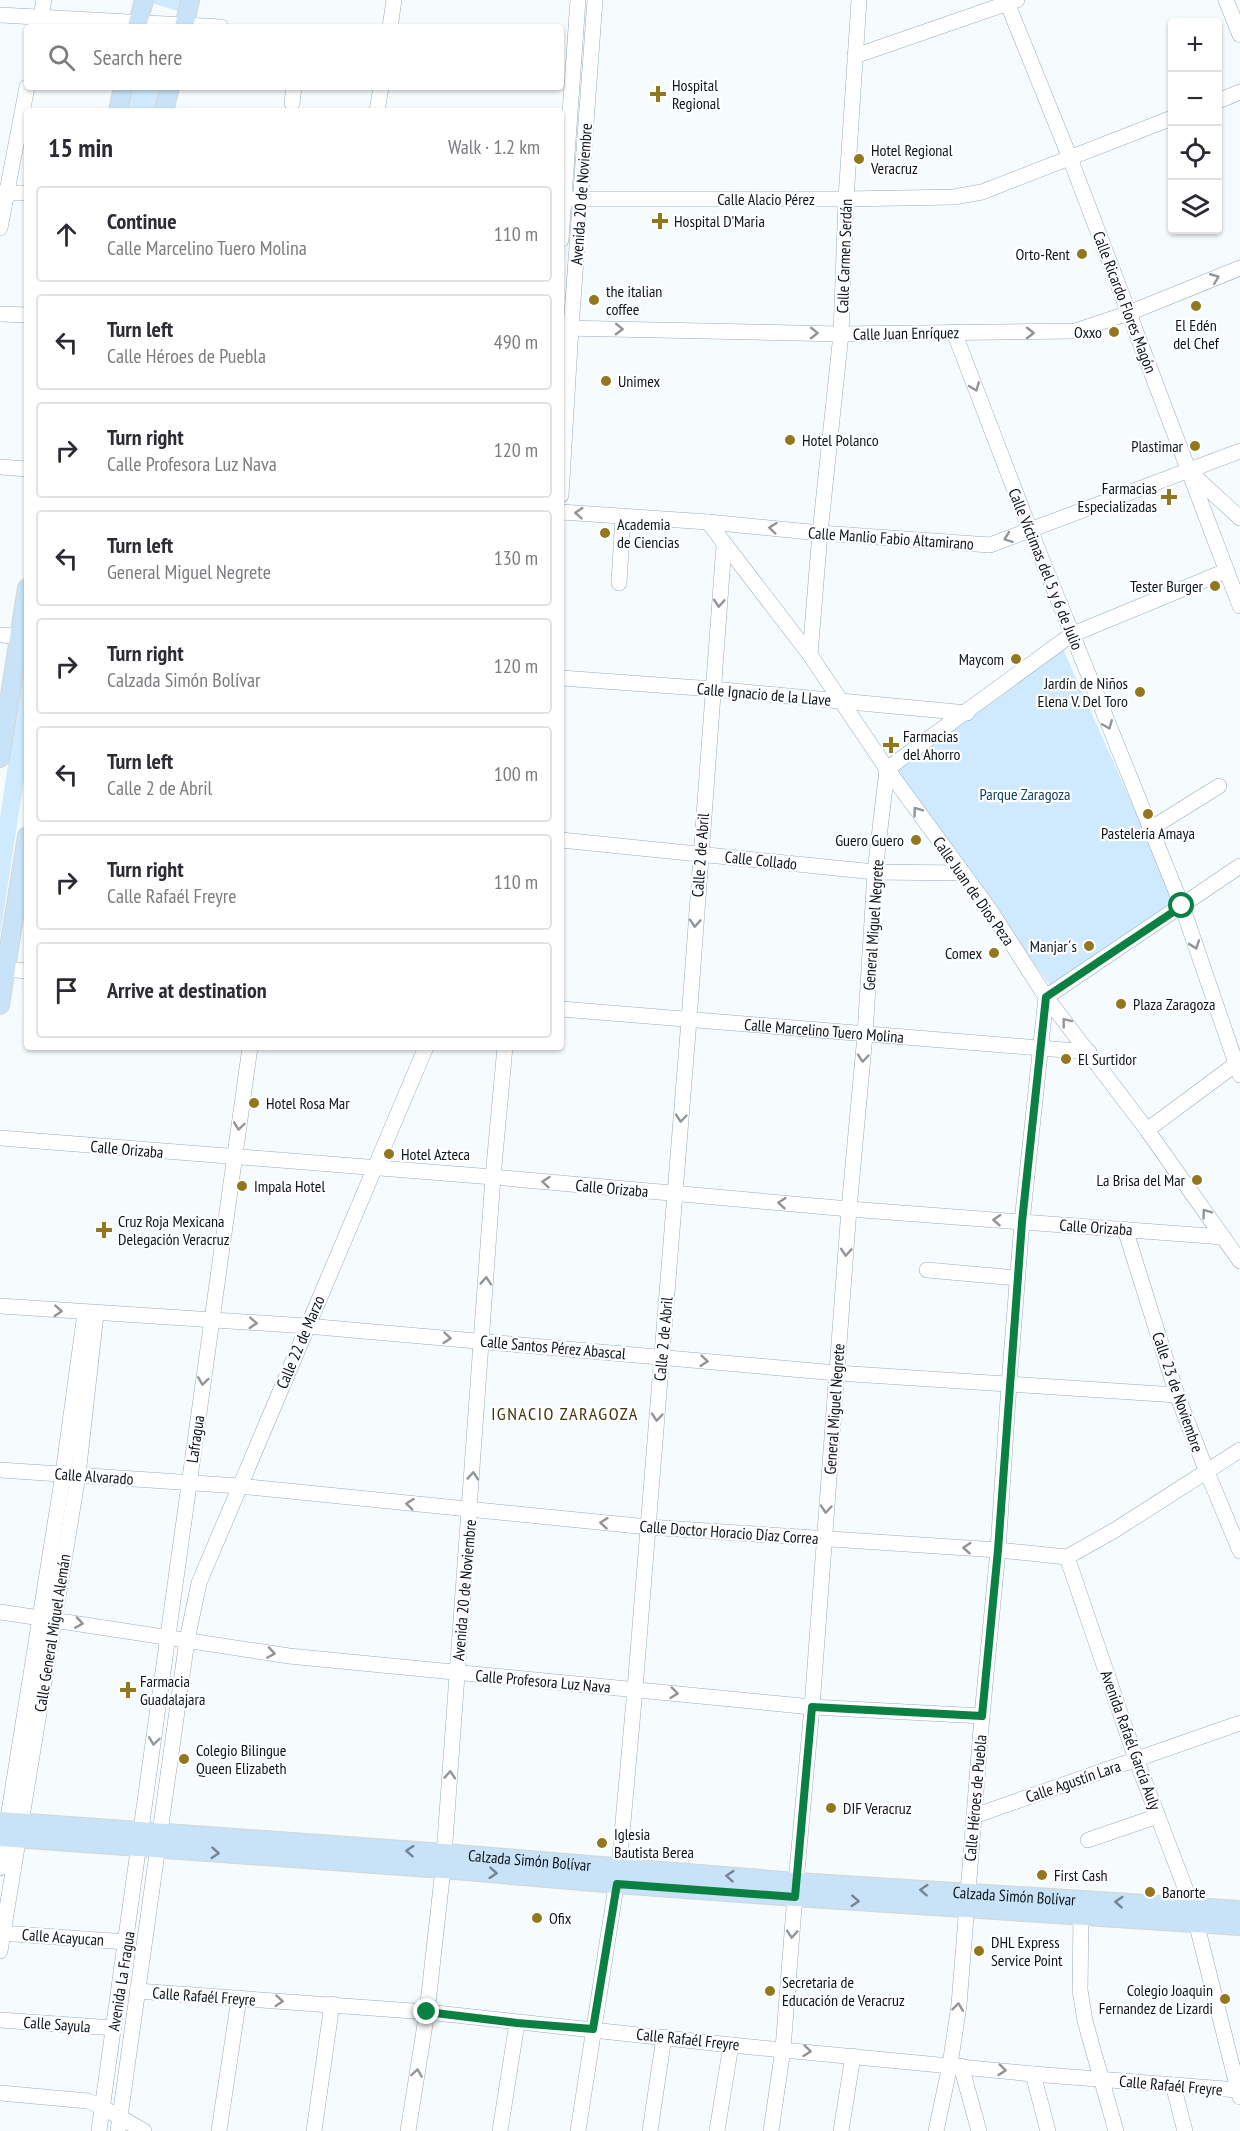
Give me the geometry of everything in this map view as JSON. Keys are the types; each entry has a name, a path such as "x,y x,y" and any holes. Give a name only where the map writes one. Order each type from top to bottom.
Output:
{"main road":[{"path":"138,24 144,0"},
{"path":"184,24 190,0"},
{"path":"119,108 122,90"},
{"path":"165,108 169,90"},
{"path":"0,758 24,637"},
{"path":"0,1005 2,969 24,852"},
{"name":"Calzada Simón Bolívar","path":"9,1830 444,1861 795,1890 1194,1914 1240,1926"},
{"name":"Calzada Simón Bolívar","path":"967,1900 1081,1916 1194,1914 1240,1910"}],"street":[{"path":"39,22 44,0"},
{"path":"390,24 394,0"},
{"name":"Avenida 20 de Noviembre","path":"564,168 568,46 578,0"},
{"name":"Avenida 20 de Noviembre","path":"564,395 566,328 582,199 595,0"},
{"name":"Calle Carmen Serdán","path":"810,655 841,334 846,199 859,0"},
{"path":"1226,0 1240,34"},
{"path":"855,56 1010,1"},
{"name":"Calle Ricardo Flores Magón","path":"1010,1 1240,606"},
{"path":"0,15 39,22 105,24"},
{"path":"568,46 592,47"},
{"path":"0,228 4,193 26,90"},
{"path":"292,103 294,90"},
{"path":"378,108 380,90"},
{"path":"1222,99 1240,92"},
{"name":"Calle Alacio Pérez","path":"564,199 954,197 982,192 1168,120"},
{"path":"4,193 24,193"},
{"name":"Calle Juan Enríquez","path":"566,328 841,334 1075,331 1129,313 1240,268"},
{"path":"0,314 24,315"},
{"name":"Calle Víctimas del 5 y 6 de Julio","path":"954,332 1071,635 1182,906 1238,1067"},
{"name":"Calle Manlio Fabio Altamirano","path":"564,512 990,545 1190,472 1240,451"},
{"path":"0,467 24,469"},
{"path":"1190,472 1240,518"},
{"path":"619,583 623,516"},
{"name":"Calle Juan de Dios Peza","path":"708,522 810,655 887,769 990,910 1046,997 1147,1130 1240,1261"},
{"name":"Calle 2 de Abril","path":"578,2131 618,1876 689,1020 699,853 724,545"},
{"path":"887,769 1071,635 1226,571"},
{"path":"0,635 24,637"},
{"name":"Calle Ignacio de la Llave","path":"564,678 967,712"},
{"name":"General Miguel Negrete","path":"771,2131 783,2049 812,1707 849,1209 865,1035 875,872 887,769"},
{"path":"1150,829 1219,786"},
{"name":"Calle Collado","path":"564,840 875,872 962,873"},
{"path":"1046,997 1240,866"},
{"path":"2,969 24,971"},
{"name":"Calle Héroes de Puebla","path":"936,2131 956,2066 967,1900 998,1550 1017,1278 1046,997"},
{"name":"Calle Marcelino Tuero Molina","path":"564,1009 1089,1052"},
{"name":"Lafragua","path":"149,1840 167,1637 250,1050"},
{"name":"Calle 22 de Marzo","path":"187,1640 198,1583 425,1050"},
{"name":"Avenida 20 de Noviembre","path":"408,2131 427,2012 444,1861 471,1510 493,1177 505,1050"},
{"path":"1147,1130 1238,1067"},
{"name":"Calle Orizaba","path":"0,1138 376,1167 849,1209 1223,1237"},
{"name":"Calle 23 de Noviembre","path":"1125,1229 1177,1395 1206,1472 1240,1551"},
{"path":"927,1270 1017,1278"},
{"name":"Calle Santos Pérez Abascal","path":"0,1306 482,1340 837,1373 1177,1395"},
{"name":"Calle General Miguel Alemán","path":"0,1868 9,1830 70,1474 90,1313"},
{"path":"1067,1557 1115,1530 1240,1450"},
{"name":"Calle Alvarado","path":"0,1470 189,1483"},
{"name":"Calle Doctor Horacio Díaz Correa","path":"189,1483 648,1527 998,1550 1067,1557"},
{"name":"Avenida Rafaél García Auly","path":"1067,1557 1136,1759 1194,1914 1239,2094"},
{"path":"175,1580 198,1583"},
{"name":"Calle Profesora Luz Nava","path":"0,1612 289,1656 812,1707 982,1716"},
{"path":"149,1840 187,1640"},
{"name":"Calle Agustín Lara","path":"974,1816 1240,1723"},
{"path":"1088,1840 1158,1816"},
{"name":"Calle General Miguel Alemán","path":"0,1951 9,1830"},
{"name":"Avenida La Fragua","path":"99,2131 127,1942 149,1840"},
{"name":"Avenida La Fragua","path":"118,2124 137,1991 149,1840"},
{"path":"1081,1916 1080,1989 1085,2021 1116,2131"},
{"name":"Calle Acayucan","path":"2,1933 127,1942"},
{"name":"Calle Rafaél Freyre","path":"137,1991 427,2012 731,2045 1173,2085 1239,2094"},
{"path":"219,2131 239,1998"},
{"path":"314,2131 332,2004"},
{"name":"Calle Sayula","path":"0,2020 114,2028"},
{"path":"500,2131 517,2023"},
{"path":"650,2131 664,2037"},
{"path":"717,2131 731,2045"},
{"path":"841,2131 853,2056"},
{"path":"956,2066 979,2131"},
{"path":"1033,2074 1048,2131"},
{"path":"1173,2085 1185,2131"},
{"path":"0,2093 87,2102 102,2107 118,2124 144,2131"}],"green space":[{"path":"153,0 180,0 177,11 152,3"},
{"path":"130,90 159,90 156,108 126,108"},
{"name":"Parque Zaragoza","path":"1062,647 1175,900 1050,985 892,774"},
{"path":"24,658 24,780 0,936 0,818"}],"place":[{"name":"Hospital Regional","path":"658,94"},
{"name":"Hotel Regional Veracruz","path":"859,159"},
{"name":"Hospital D'Maria","path":"660,221"},
{"name":"Orto-Rent","path":"1082,254"},
{"name":"the italian coffee","path":"594,300"},
{"name":"El Edén del Chef","path":"1196,306"},
{"name":"Oxxo","path":"1114,332"},
{"name":"Unimex","path":"606,381"},
{"name":"Hotel Polanco","path":"790,440"},
{"name":"Plastimar","path":"1195,446"},
{"name":"Farmacias Especializadas","path":"1169,497"},
{"name":"Academia de Ciencias","path":"605,533"},
{"name":"Tester Burger","path":"1215,586"},
{"name":"Maycom","path":"1016,659"},
{"name":"Jardín de Niños Elena V. Del Toro","path":"1140,692"},
{"name":"Farmacias del Ahorro","path":"891,745"},
{"name":"Pastelería Amaya","path":"1148,814"},
{"name":"Guero Guero","path":"916,840"},
{"name":"Manjar´s","path":"1089,946"},
{"name":"Comex","path":"994,953"},
{"name":"Plaza Zaragoza","path":"1121,1004"},
{"name":"El Surtidor","path":"1066,1059"},
{"name":"Hotel Rosa Mar","path":"254,1103"},
{"name":"Hotel Azteca","path":"389,1154"},
{"name":"La Brisa del Mar","path":"1197,1180"},
{"name":"Impala Hotel","path":"242,1186"},
{"name":"Cruz Roja Mexicana Delegación Veracruz","path":"104,1230"},
{"name":"Farmacia Guadalajara","path":"128,1690"},
{"name":"Colegio Bilingue Queen Elizabeth","path":"184,1759"},
{"name":"DIF Veracruz","path":"831,1808"},
{"name":"Iglesia Bautista Berea","path":"602,1843"},
{"name":"First Cash","path":"1042,1875"},
{"name":"Banorte","path":"1150,1892"},
{"name":"Ofix","path":"537,1918"},
{"name":"DHL Express Service Point","path":"979,1951"},
{"name":"Secretaria de Educación de Veracruz","path":"770,1991"},
{"name":"Colegio Joaquin Fernandez de Lizardi","path":"1225,1999"}],"district":[{"name":"IGNACIO ZARAGOZA","path":"565,1413"}],"route":[{"path":"427,2012 593,2029 617,1884 795,1897 812,1707 982,1716 998,1550 1022,1222 1046,997 1182,906"}]}
